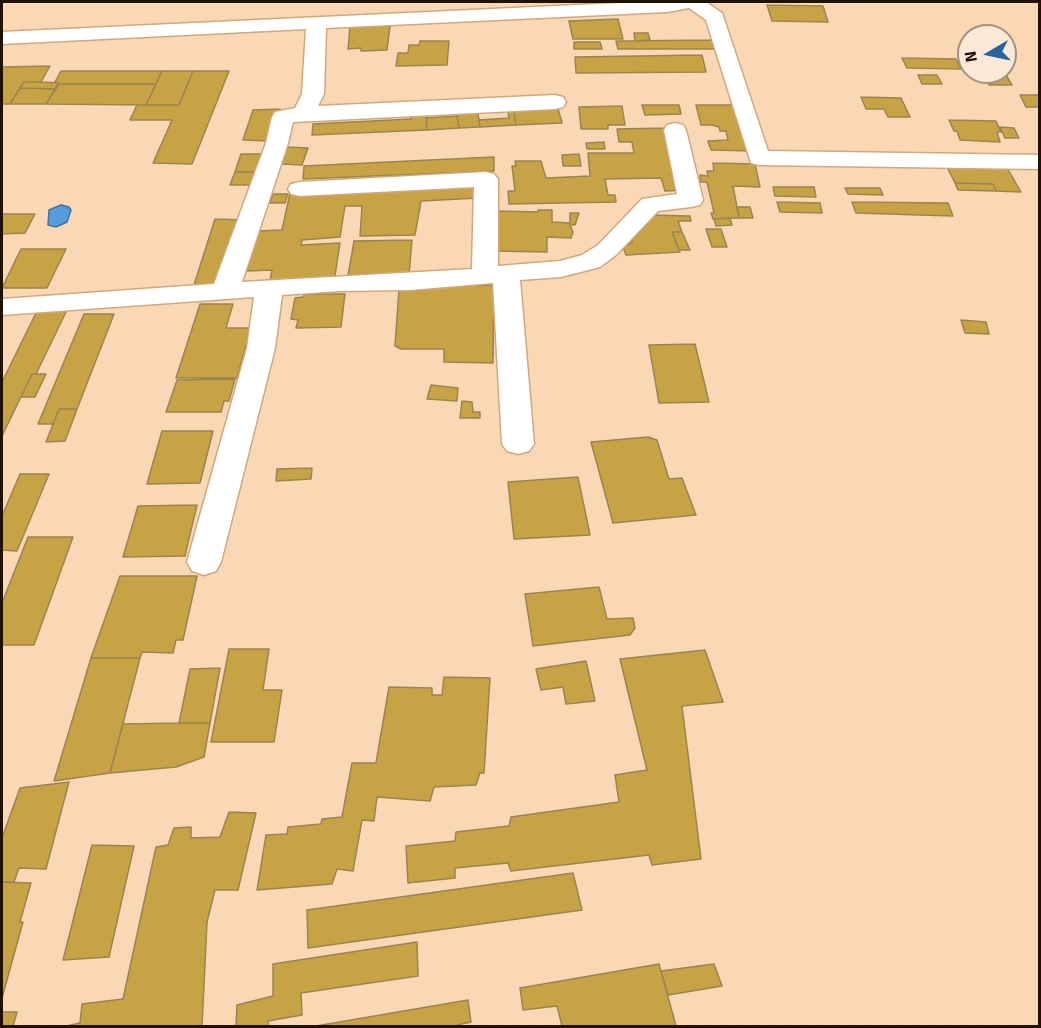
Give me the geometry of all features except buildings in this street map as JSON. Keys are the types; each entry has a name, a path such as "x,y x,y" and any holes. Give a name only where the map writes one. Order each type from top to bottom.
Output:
{"street":[{"path":"2,38 667,6 688,2"},
{"path":"694,2 715,17 759,158 1040,162"},
{"path":"304,113 313,94 316,23"},
{"path":"225,292 277,143 283,117 304,113 555,102"},
{"path":"2,307 340,283 410,282 561,269 591,261 607,250 651,204 691,200 675,130"},
{"path":"300,189 486,179 518,444"},
{"path":"204,562 261,348 269,288"}],"water":[{"path":"61,205 71,210 67,222 56,227 48,225 49,210"}]}
